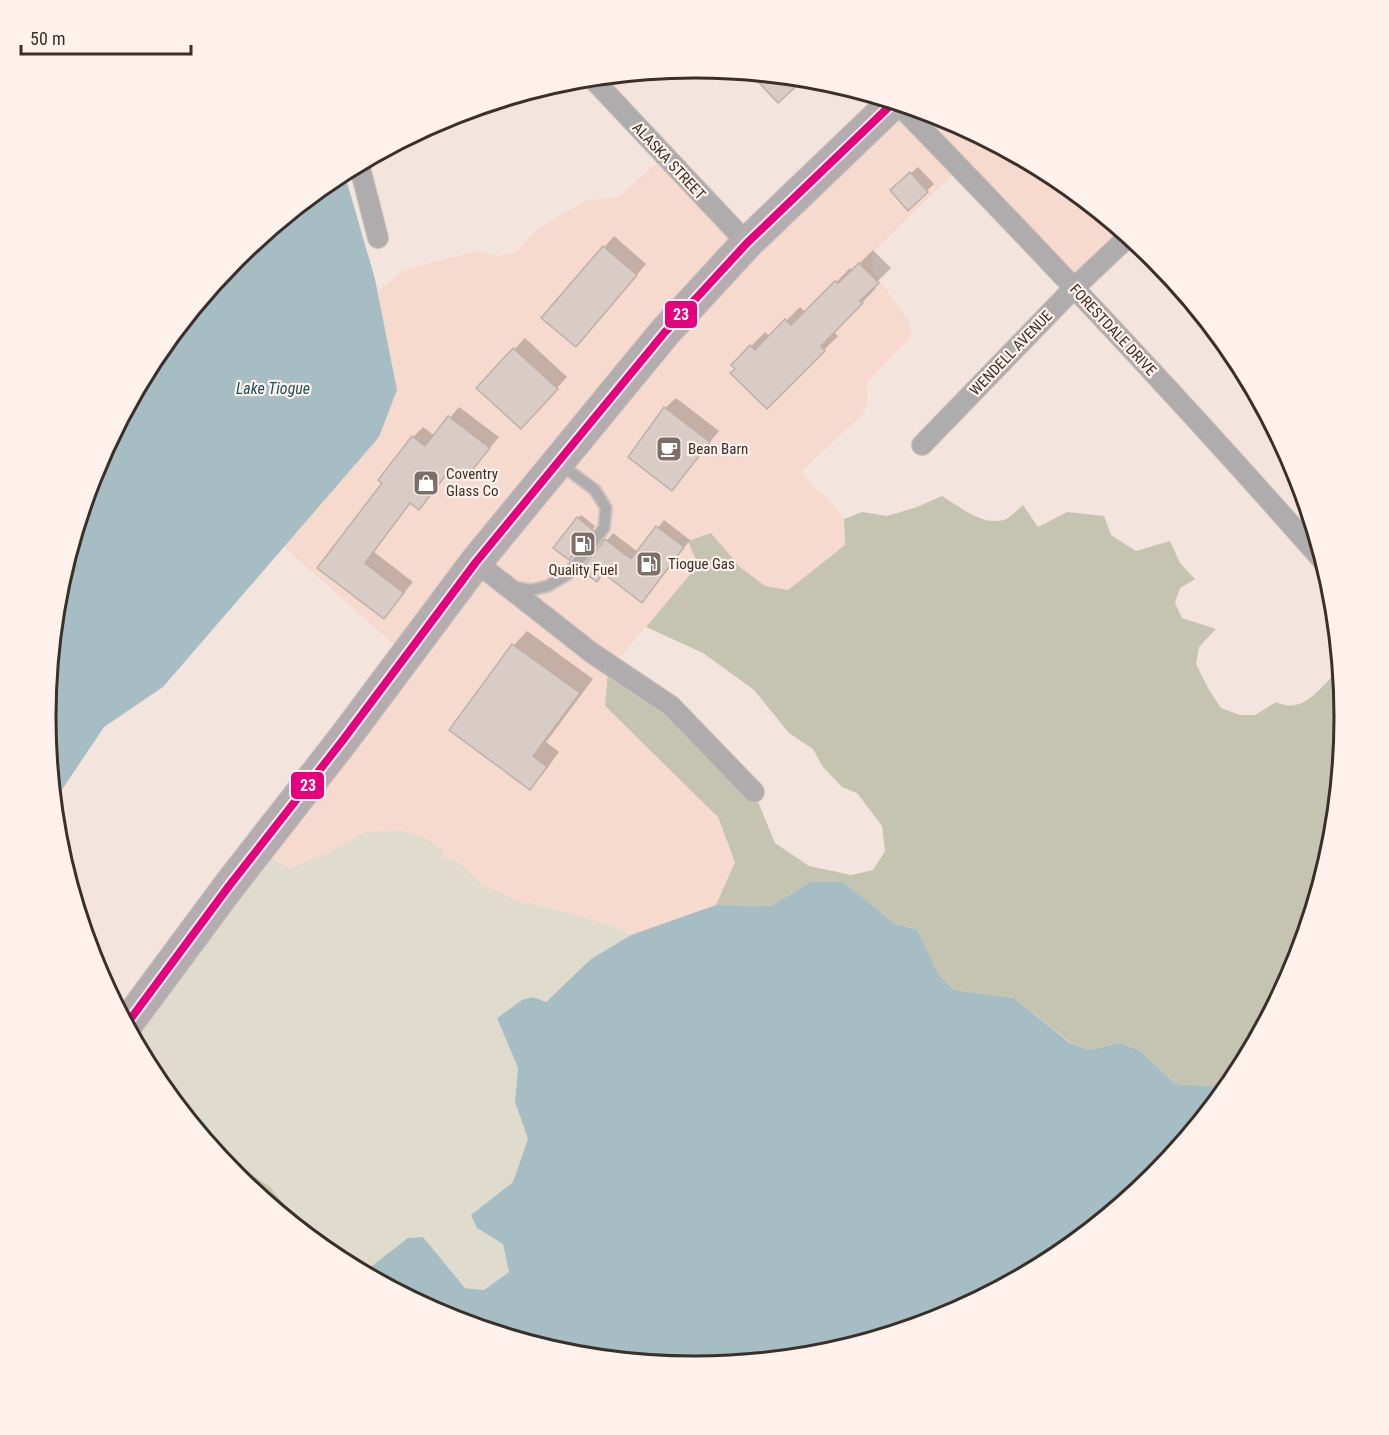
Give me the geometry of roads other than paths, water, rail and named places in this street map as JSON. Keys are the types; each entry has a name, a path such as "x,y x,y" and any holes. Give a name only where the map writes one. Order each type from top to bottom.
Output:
{"main road":[{"path":"131,1018 229,886 334,753 476,562 665,332 747,243 887,108"}],"street":[{"name":"ALASKA STREET","path":"599,86 747,243"},
{"name":"FORESTDALE DRIVE","path":"909,115 1074,288 1310,547"},
{"path":"361,172 378,237"},
{"name":"WENDELL AVENUE","path":"922,445 1074,288 1122,243"},
{"path":"476,562 592,653 671,706 754,792"}],"lane":[{"path":"507,586 531,590 548,586 568,574 604,528 606,508 595,490 557,462"}],"water":[{"name":"Lake Tiogue","path":"347,181 375,279 397,390 379,437 163,687 104,727 60,792 56,717 61,634 77,552 104,473 121,435 163,362 214,296 273,237"},
{"path":"810,882 844,882 895,924 917,929 939,975 954,990 1014,998 1070,1043 1089,1050 1120,1043 1139,1050 1176,1084 1216,1086 1175,1139 1146,1169 1116,1198 1050,1249 977,1291 939,1308 860,1335 819,1344 736,1355 653,1355 611,1351 529,1335 489,1323 412,1291 370,1268 408,1238 423,1237 465,1288 484,1290 509,1272 503,1244 477,1228 471,1215 513,1182 528,1139 515,1102 518,1068 497,1018 522,1000 533,997 546,1002 591,959 631,935 716,905 771,906"}],"place":[{"name":"Bean Barn","path":"669,449"},
{"name":"Coventry Glass Co","path":"426,483"},
{"name":"Quality Fuel","path":"583,544"},
{"name":"Tiogue Gas","path":"649,564"}]}
